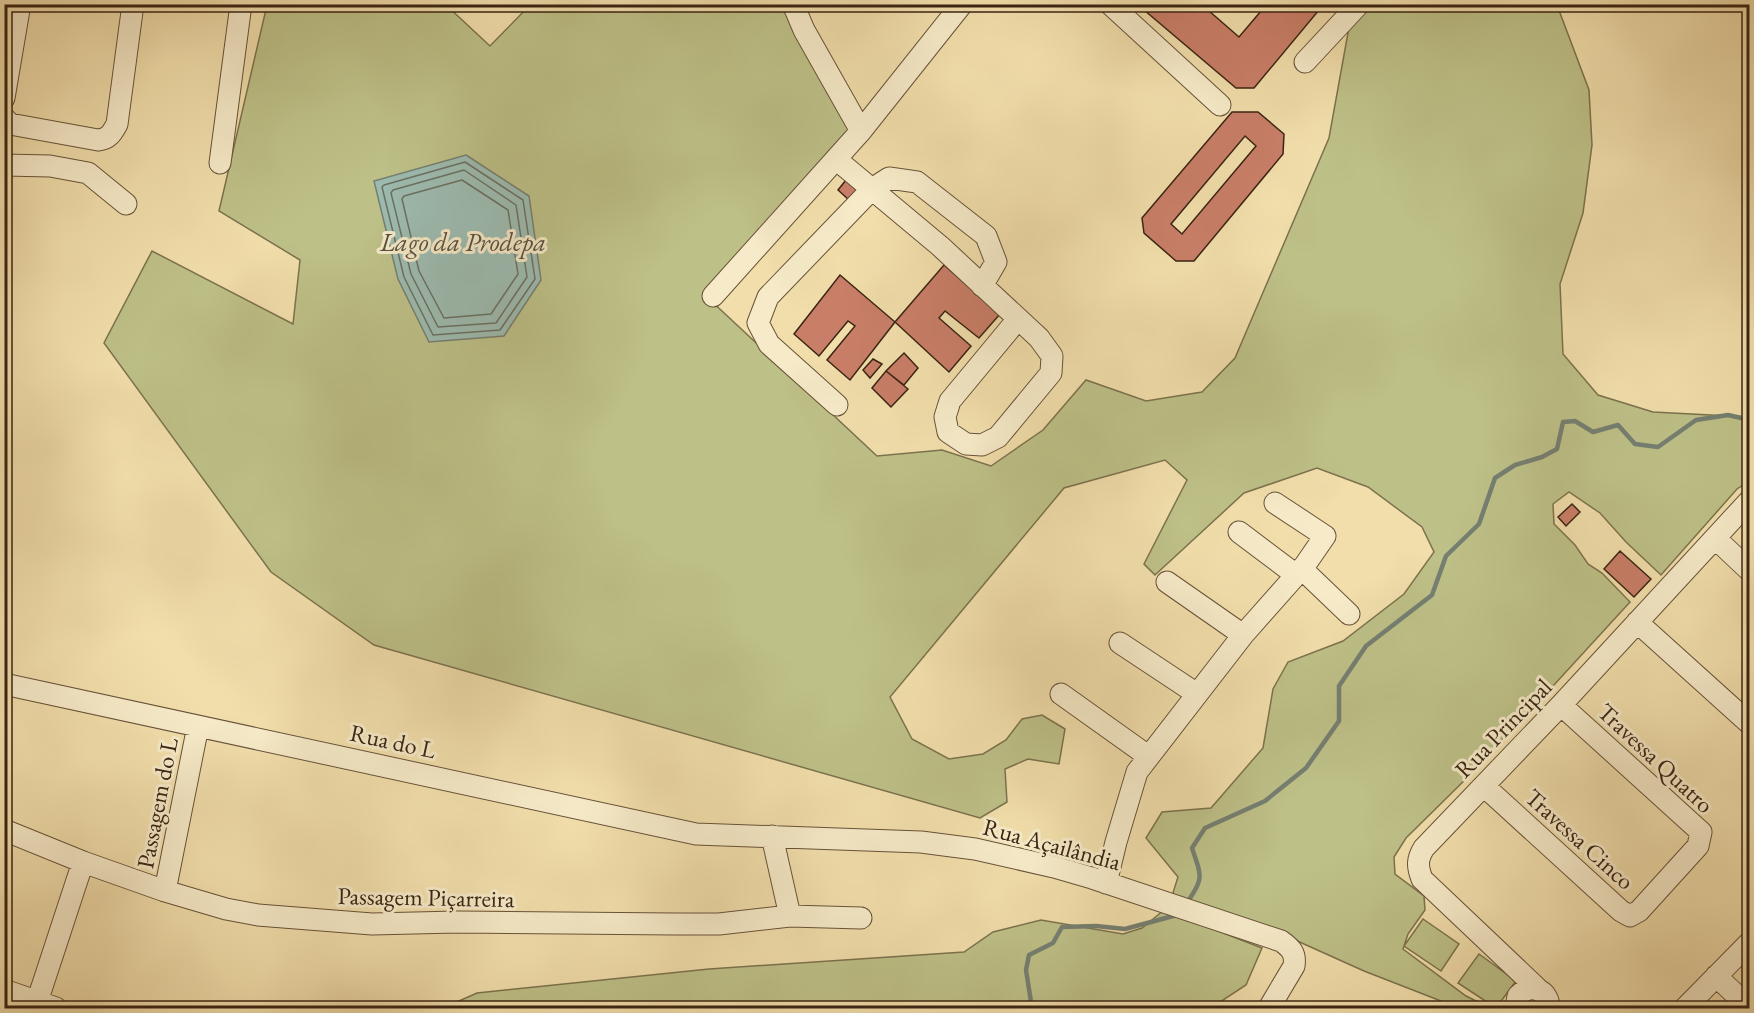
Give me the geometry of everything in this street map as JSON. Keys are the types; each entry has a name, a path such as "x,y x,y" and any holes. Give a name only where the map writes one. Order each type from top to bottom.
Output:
{"street":[{"path":"4,98 20,4"},
{"path":"4,118 10,124 98,140 111,136 117,124 133,4"},
{"path":"220,163 241,4"},
{"path":"712,296 844,167 861,131 962,4"},
{"path":"1305,62 1359,4"},
{"path":"792,5 861,131"},
{"path":"1113,6 1220,105"},
{"path":"4,165 50,166 88,173 126,204"},
{"path":"844,167 940,246 1039,338 1052,356 1051,373 998,437 982,445 966,444 948,432 945,417 950,401 1018,319"},
{"path":"837,405 769,344 758,322 768,297 872,189 889,178 917,182 986,236 996,262 982,286"},
{"name":"Rua Principal","path":"1549,1008 1547,996 1422,879 1417,867 1419,857 1424,848 1561,705 1749,500"},
{"path":"1106,883 1137,772 1243,635 1299,572 1325,536 1275,503"},
{"path":"1239,532 1299,572 1349,614"},
{"path":"1715,538 1749,572"},
{"path":"1167,582 1243,635"},
{"path":"1637,622 1749,724"},
{"path":"1120,643 1197,694"},
{"name":"Rua do L","path":"4,684 696,834 772,836"},
{"path":"1061,694 1148,756"},
{"name":"Travessa Quatro","path":"1561,705 1701,832 1698,846 1668,880"},
{"name":"Passagem do L","path":"165,891 198,726"},
{"name":"Travessa Cinco","path":"1484,786 1621,911 1630,916 1639,911 1668,880"},
{"name":"Passagem Piçarreira","path":"4,830 83,862 165,891 226,909 258,915 372,924 457,922 719,924 790,916 861,918"},
{"path":"772,836 790,916"},
{"name":"Rua Açailândia","path":"772,836 921,842 975,849 1054,867 1281,941 1294,953 1294,966 1269,1008"},
{"path":"4,990 47,1005 83,862"},
{"path":"1685,1008 1749,942"},
{"path":"1716,976 1749,1008"},
{"path":"1516,1008 1516,1002 1522,992 1527,989 1538,989"}],"green space":[{"path":"267,5 446,5 490,46 530,5 787,5 854,138 707,297 877,456 942,450 991,466 1043,430 1086,380 1146,401 1202,392 1235,358 1329,138 1353,5 1557,5 1589,90 1592,145 1583,213 1560,284 1563,354 1598,395 1653,412 1749,417 1749,481 1737,489 1661,575 1626,542 1600,513 1569,492 1553,504 1554,524 1575,545 1588,564 1602,573 1630,602 1553,686 1523,715 1475,770 1406,838 1394,857 1395,874 1424,896 1425,910 1408,934 1403,949 1466,996 1490,1008 1459,1008 1364,971 1284,935 1172,896 1178,877 1146,838 1162,812 1211,808 1263,748 1273,689 1288,662 1343,641 1404,594 1434,552 1422,527 1368,487 1317,468 1244,493 1155,575 1144,564 1187,480 1165,460 1064,488 890,697 912,739 949,759 983,754 1006,740 1022,719 1042,715 1065,729 1059,764 1028,759 1005,769 1007,802 980,818 374,645 271,572 104,343 152,251 293,324 300,260 219,211"},
{"path":"1164,910 1262,948 1246,985 1211,1008 443,1008 477,993 709,969 964,952 993,932 1041,920 1123,934 1142,928"},
{"path":"1423,919 1459,944 1441,971 1404,946"},
{"path":"1479,954 1516,981 1496,1008 1458,983"}],"water":[{"name":"Lago da Prodepa","path":"466,155 529,196 541,280 504,336 429,342 398,279 374,181"}],"building":[{"path":"1137,4 1201,4 1239,37 1267,4 1324,4 1254,88 1236,88"},
{"path":"1232,112 1258,112 1284,134 1283,154 1194,261 1176,261 1144,233 1142,218","holes":["1245,136 1256,146 1182,234 1171,224"]},
{"path":"858,165 871,176 850,201 838,190"},
{"path":"944,265 1000,314 979,338 945,311 939,318 971,346 949,372 895,322"},
{"path":"840,275 895,322 850,380 827,360 855,326 848,321 819,356 794,334"},
{"path":"904,353 918,368 904,385 886,371"},
{"path":"873,359 882,364 870,378 863,370"},
{"path":"886,371 908,389 891,407 872,388"},
{"path":"1572,504 1580,512 1566,526 1558,517"},
{"path":"1620,551 1651,579 1634,597 1604,569"}],"waterway":[{"path":"1186,904 1196,889 1200,877 1192,848 1205,828 1265,801 1306,768 1339,721 1339,686 1366,646 1432,595 1446,556 1479,524 1495,478 1515,465 1542,457 1557,449 1563,422 1575,421 1593,432 1618,425 1635,444 1658,447 1696,420 1728,415 1750,420"},
{"path":"1032,1008 1026,970 1029,955 1053,943 1062,927 1096,926 1125,929 1177,915"}]}
